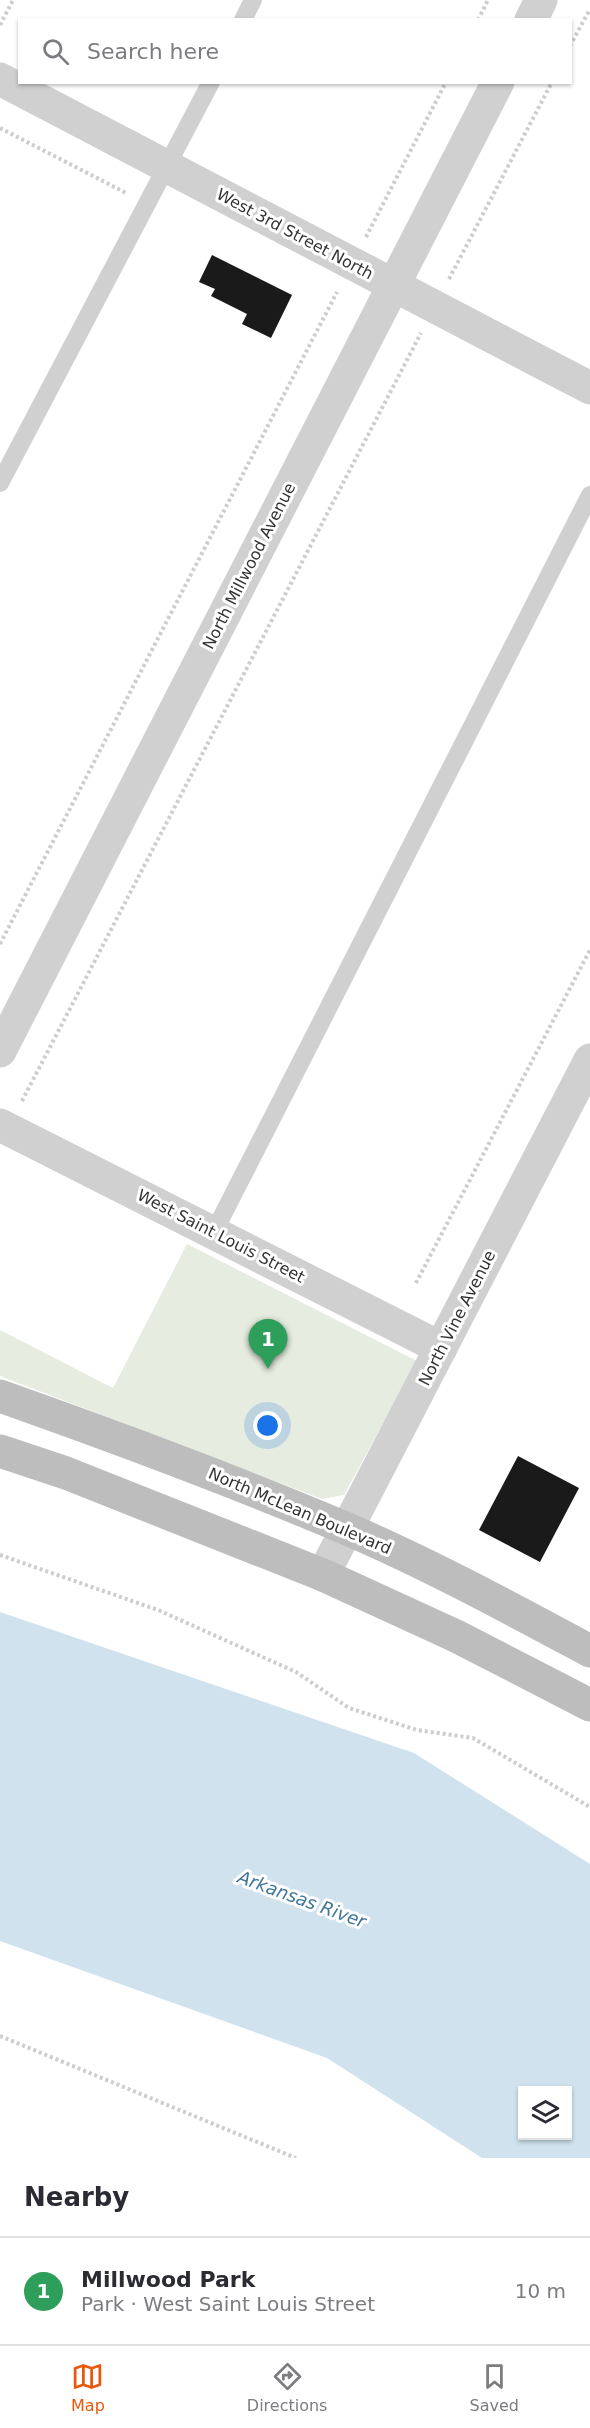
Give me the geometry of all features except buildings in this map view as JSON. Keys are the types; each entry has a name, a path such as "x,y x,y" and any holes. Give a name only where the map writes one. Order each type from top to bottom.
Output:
{"main road":[{"name":"North McLean Boulevard","path":"0,1396 167,1455 347,1529 439,1573 590,1651"},
{"path":"0,1451 66,1473 323,1575 456,1636 590,1705"}],"street":[{"path":"532,18 541,0"},
{"name":"West 3rd Street North","path":"0,79 590,388"},
{"name":"North Millwood Avenue","path":"0,1051 497,84"},
{"name":"North Vine Avenue","path":"323,1575 590,1060"},
{"name":"West Saint Louis Street","path":"10,1115 214,1232 441,1348"}],"lane":[{"path":"244,18 254,0"},
{"path":"0,483 210,84"},
{"path":"214,1232 590,495"}],"path":[{"path":"0,25 13,0"},
{"path":"479,18 488,0"},
{"path":"572,42 590,9"},
{"path":"0,944 445,84"},
{"path":"10,1115 551,84"},
{"path":"0,129 129,194"},
{"path":"416,1283 590,950"},
{"path":"0,1555 158,1610 296,1672 349,1708 417,1730 473,1738 590,1807"},
{"path":"0,2036 296,2158"}],"shaded area":[{"path":"187,1244 417,1361 344,1495 322,1499 0,1376 0,1330 113,1388"}],"water":[{"name":"Arkansas River","path":"0,1612 414,1753 590,1864 590,2158 482,2158 327,2058 0,1941"}],"place":[{"name":"Millwood Park","path":"268,1369"}]}
